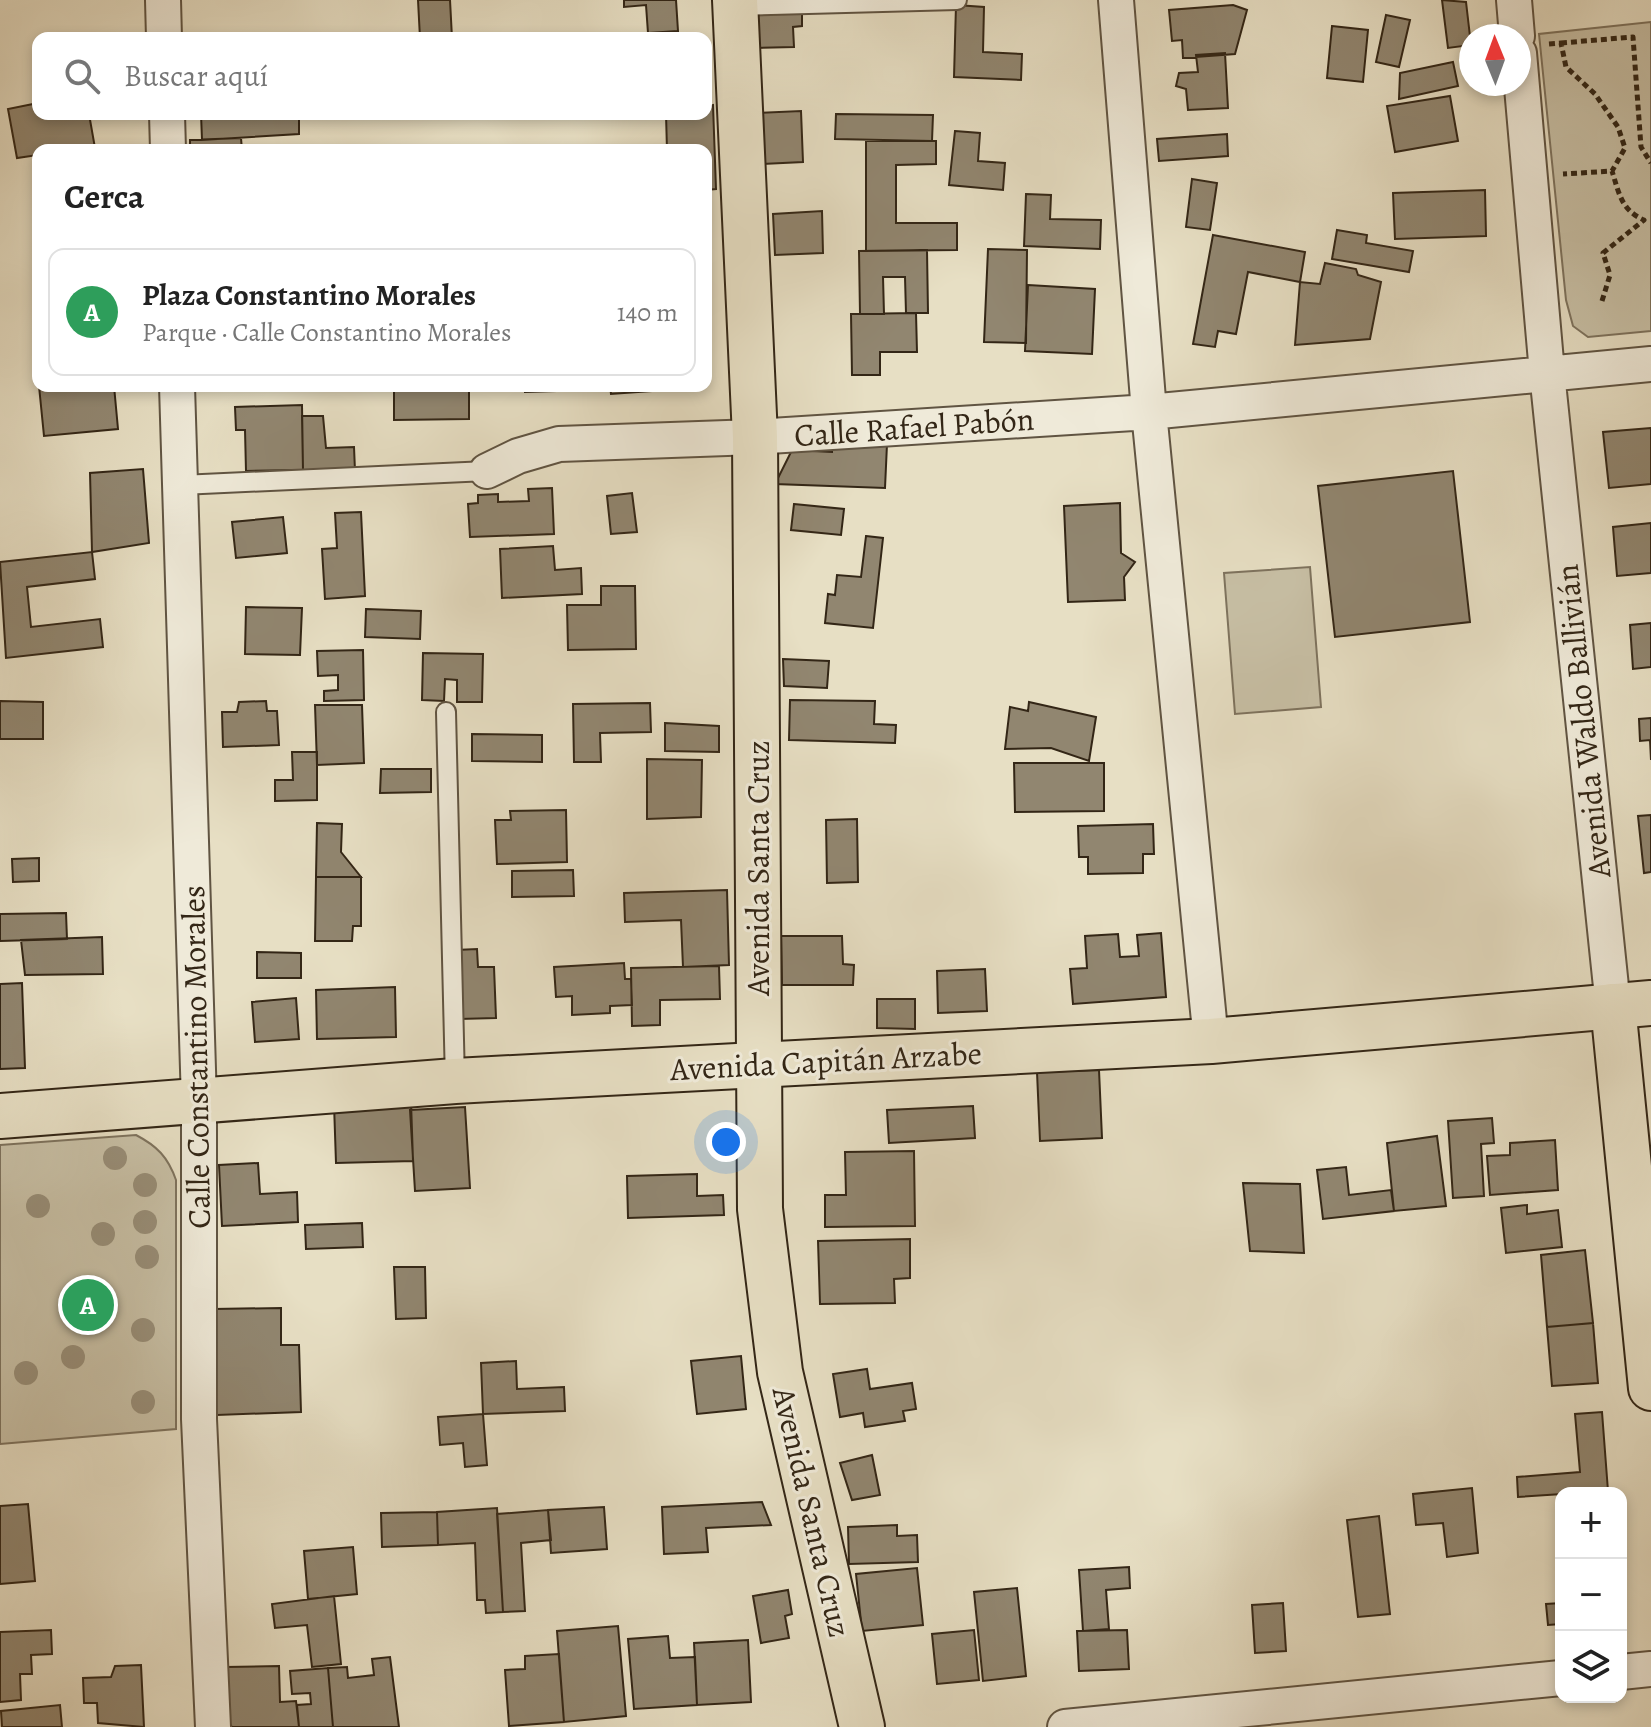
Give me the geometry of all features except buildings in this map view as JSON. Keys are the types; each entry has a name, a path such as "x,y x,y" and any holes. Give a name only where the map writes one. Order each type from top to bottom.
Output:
{"main road":[{"name":"Avenida Santa Cruz","path":"736,3 755,437 760,1209 780,1372 862,1727"},
{"name":"Avenida Capitán Arzabe","path":"0,1116 455,1081 1211,1041 1632,1005"},
{"name":"Avenida Waldo Ballivián","path":"1632,1005 1651,1388"}],"street":[{"path":"163,0 164,32"},
{"path":"1116,0 1149,412 1211,1041"},
{"name":"Avenida Waldo Ballivián","path":"1514,0 1521,24"},
{"name":"Avenida Waldo Ballivián","path":"1529,96 1530,177 1547,373 1632,1005"},
{"path":"167,120 168,144"},
{"name":"Calle Rafael Pabón","path":"487,471 518,456 559,444 755,437 1149,412 1651,364"},
{"name":"Calle Constantino Morales","path":"177,392 199,1102 199,1419 213,1727"},
{"path":"1627,1671 1651,1669"},
{"path":"1065,1727 1555,1679"}],"lane":[{"path":"736,3 957,0"},
{"name":"Calle Rafael Pabón","path":"181,485 487,471"},
{"path":"446,712 455,1081"}],"path":[{"path":"1531,45 1633,37 1641,147 1651,163"},
{"path":"1561,43 1566,67 1595,94 1618,127 1625,148 1612,171 1622,203 1630,214 1644,220 1603,253 1610,275 1602,301"},
{"path":"1530,177 1612,171"}],"shaded area":[{"path":"1651,22 1651,331 1588,337 1573,326 1566,300 1539,34"},
{"path":"1310,567 1321,707 1235,714 1224,573"},
{"path":"136,1135 161,1153 176,1180 176,1429 0,1444 0,1145"}],"place":[{"name":"Plaza Constantino Morales","path":"88,1305"}]}
